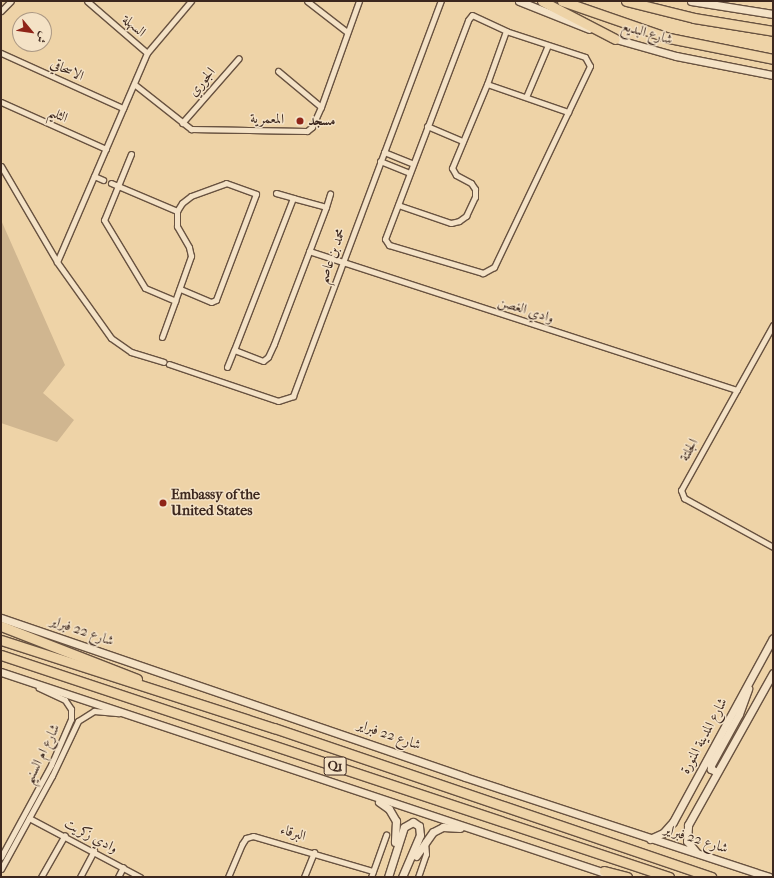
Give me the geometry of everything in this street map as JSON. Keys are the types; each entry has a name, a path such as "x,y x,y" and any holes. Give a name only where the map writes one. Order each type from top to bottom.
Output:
{"highway":[{"path":"542,1 615,39"},
{"name":"شارع البديع","path":"562,1 669,38 773,59"},
{"name":"شارع البديع","path":"626,1 694,18 773,31"},
{"path":"1,626 115,670 152,688"},
{"name":"Q1","path":"1,640 152,688 711,877"},
{"name":"Q1","path":"1,655 669,877"},
{"path":"604,871 627,877"}],"main road":[{"name":"شارع البديع","path":"519,1 615,39 676,56 773,75"},
{"path":"695,1 773,14"},
{"name":"شارع 22 فبراير","path":"1,618 650,839 769,877"},
{"name":"شارع المدينة المنورة","path":"650,839 663,833 673,822 773,638"},
{"path":"1,672 365,794 604,871 613,877"},
{"name":"شارع المدينة المنورة","path":"697,854 687,841 686,830 716,772 773,673"},
{"path":"716,772 711,765 742,706 750,679"},
{"path":"365,794 384,804 396,821 395,846 387,877"},
{"path":"387,877 404,827 413,822 419,826 420,835 402,877"},
{"path":"406,877 425,840 433,832 443,827 472,829"}],"street":[{"path":"1,11 10,1"},
{"name":"السهلة","path":"88,1 147,53"},
{"path":"57,262 147,53 191,1"},
{"path":"307,1 347,32"},
{"name":"المعمرية","path":"134,84 182,123 196,130 304,132 312,127 321,106 359,1"},
{"name":"محمد بن عاصم","path":"169,364 278,401 289,399 296,391 342,262 441,1"},
{"path":"476,15 506,30 585,57 589,62 589,69 490,271 480,273 389,245 386,237 468,18 476,15"},
{"path":"398,205 451,223 463,219 476,192 471,183 456,175 452,170 487,84 506,30"},
{"path":"526,97 548,45"},
{"name":"الاسحاقي","path":"1,53 124,108"},
{"name":"الجوري","path":"182,123 239,58"},
{"path":"278,71 321,106"},
{"path":"487,84 568,112"},
{"name":"الثليم","path":"1,102 106,149"},
{"path":"427,126 463,141"},
{"path":"384,152 413,164"},
{"path":"131,154 113,184 105,214 106,223 145,288 175,301"},
{"path":"380,161 410,173"},
{"path":"1,166 57,262 111,338 131,352 163,362"},
{"path":"94,176 103,180"},
{"path":"162,337 191,256 189,247 177,226 177,211 186,199 222,184 229,183 256,194 216,300 211,302 180,289"},
{"path":"113,184 177,211"},
{"path":"276,192 326,207"},
{"path":"234,350 263,361 268,356 330,194"},
{"path":"227,367 293,198"},
{"name":"وادي الغصن","path":"309,251 737,390"},
{"name":"الجلتة","path":"773,325 682,487 681,493 684,498 773,547"},
{"name":"شارع ام السنيم","path":"1,857 52,765 71,719 71,709 65,700 24,680"},
{"name":"شارع ام السنيم","path":"1,869 80,719 94,711 125,713"},
{"name":"وادي زكريت","path":"29,818 65,835 140,877"},
{"path":"41,877 65,835"},
{"path":"371,877 386,835"},
{"name":"البرقاء","path":"228,877 242,844 246,838 253,836 314,852 374,871"},
{"path":"418,877 427,850 425,840"},
{"path":"80,877 94,851"},
{"path":"304,877 314,852"},
{"path":"118,877 123,867"}],"shaded area":[{"path":"1,220 65,365 43,393 74,420 57,442 1,423"}],"place":[{"name":"مسجد","path":"300,121"},
{"name":"Embassy of the United States","path":"163,503"}]}
